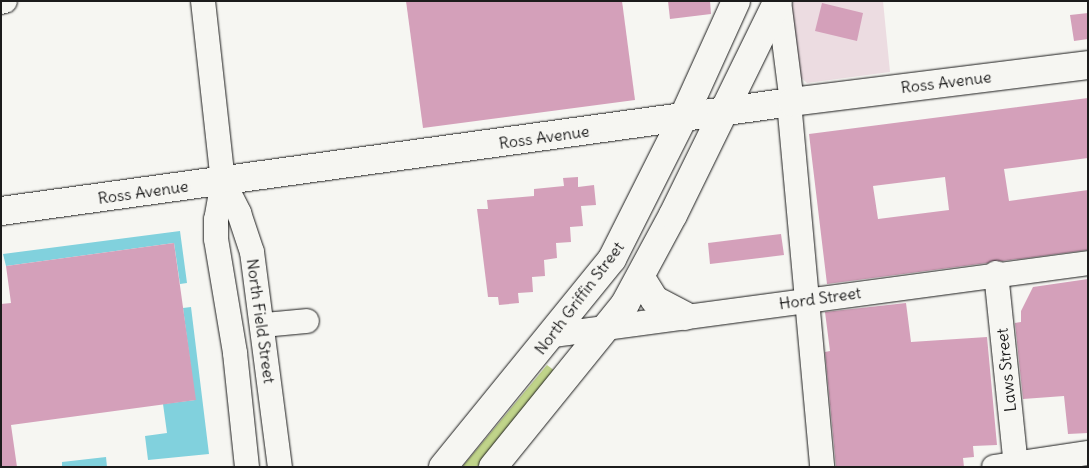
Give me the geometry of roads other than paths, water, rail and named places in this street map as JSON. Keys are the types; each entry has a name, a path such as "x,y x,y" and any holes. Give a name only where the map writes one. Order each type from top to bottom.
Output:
{"main road":[{"name":"North Griffin Street","path":"443,467 553,335 612,259 683,118 736,1"},
{"path":"492,467 608,328 641,278 779,1"},
{"name":"Ross Avenue","path":"1,211 724,113 790,102 1088,65"},
{"path":"641,278 655,300 685,316"}],"street":[{"path":"1,2 5,1"},
{"name":"North Field Street","path":"202,1 223,181 216,219 216,239 251,465"},
{"path":"779,1 790,102 822,467"},
{"name":"North Field Street","path":"223,181 239,214 252,252 264,325 280,467"},
{"name":"Hord Street","path":"553,335 806,299 1088,263"},
{"name":"Laws Street","path":"996,274 1008,466"},
{"path":"264,325 307,321"},
{"path":"1008,466 1088,453"}],"water":[{"path":"180,231 187,283 180,284 174,243 6,266 3,254"},
{"path":"191,307 209,454 148,460 145,436 167,433 163,404 195,400 183,308"},
{"path":"106,457 107,467 62,467 62,462"}]}
